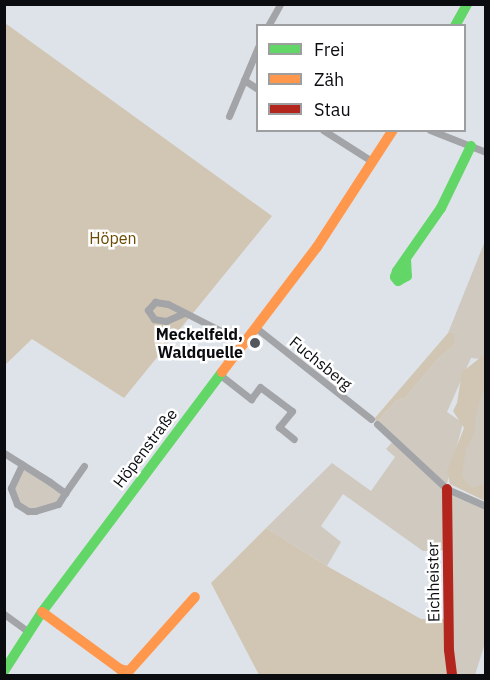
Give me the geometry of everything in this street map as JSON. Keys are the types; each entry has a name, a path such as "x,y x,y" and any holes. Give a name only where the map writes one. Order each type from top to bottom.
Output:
{"main road":[{"path":"455,24 467,4"},
{"name":"Höpenstraße","path":"4,671 42,612 243,342 317,247 392,132"},
{"path":"406,260 450,194 471,146"},
{"name":"Eichheister","path":"447,489 448,650 452,674"},
{"path":"42,612 120,669 128,671 195,597"}],"street":[{"path":"269,24 280,4"},
{"path":"229,116 256,52"},
{"path":"244,80 256,88"},
{"path":"326,132 374,162"},
{"path":"435,132 486,152"},
{"path":"184,313 166,321 154,319 148,310 149,305 160,302 173,306 243,342"},
{"name":"Fuchsberg","path":"255,327 374,421 447,489 486,506"},
{"path":"219,374 251,399 260,387 292,411 279,427 294,439"},
{"path":"4,453 65,493"},
{"path":"22,464 11,488 17,504 28,511 48,509 58,504 84,466"},
{"path":"4,614 29,632"}],"shaded area":[{"path":"485,241 485,500 452,484 481,359 471,358 447,412 463,423 445,491 445,550 423,551 343,494 321,526 341,542 327,566 266,528 332,463 371,491 395,457 386,449 396,438 377,422 396,401 405,398 438,359 452,347 454,334 448,333"},
{"path":"22,465 65,493 57,504 28,511 14,498 15,476"},
{"path":"450,495 485,509 485,643 475,675 457,675 452,646"}],"green space":[{"name":"Höpen","path":"5,23 272,216 124,398 32,339 5,365"},
{"path":"448,333 454,333 455,341 452,347 438,359 405,398 396,401 377,422 374,419"},
{"path":"485,354 485,384 476,414 474,434 466,449 462,477 472,488 485,484 485,501 450,484 447,471 464,428 453,411 457,403 462,372"},
{"path":"266,528 327,566 421,619 452,619 452,646 457,675 259,675 211,583"}],"traffic: fast":[{"path":"456,24 467,4"},
{"path":"406,259 407,276 398,281 395,277 397,271 441,208 471,146"},
{"path":"4,671 42,612 222,372"}],"traffic: slow":[{"path":"222,372 317,247 392,132"},
{"path":"42,612 120,669 129,671 195,597"}],"traffic: jam":[{"path":"447,489 449,650 452,674"}],"place":[{"name":"Meckelfeld, Waldquelle","path":"255,343"}]}
